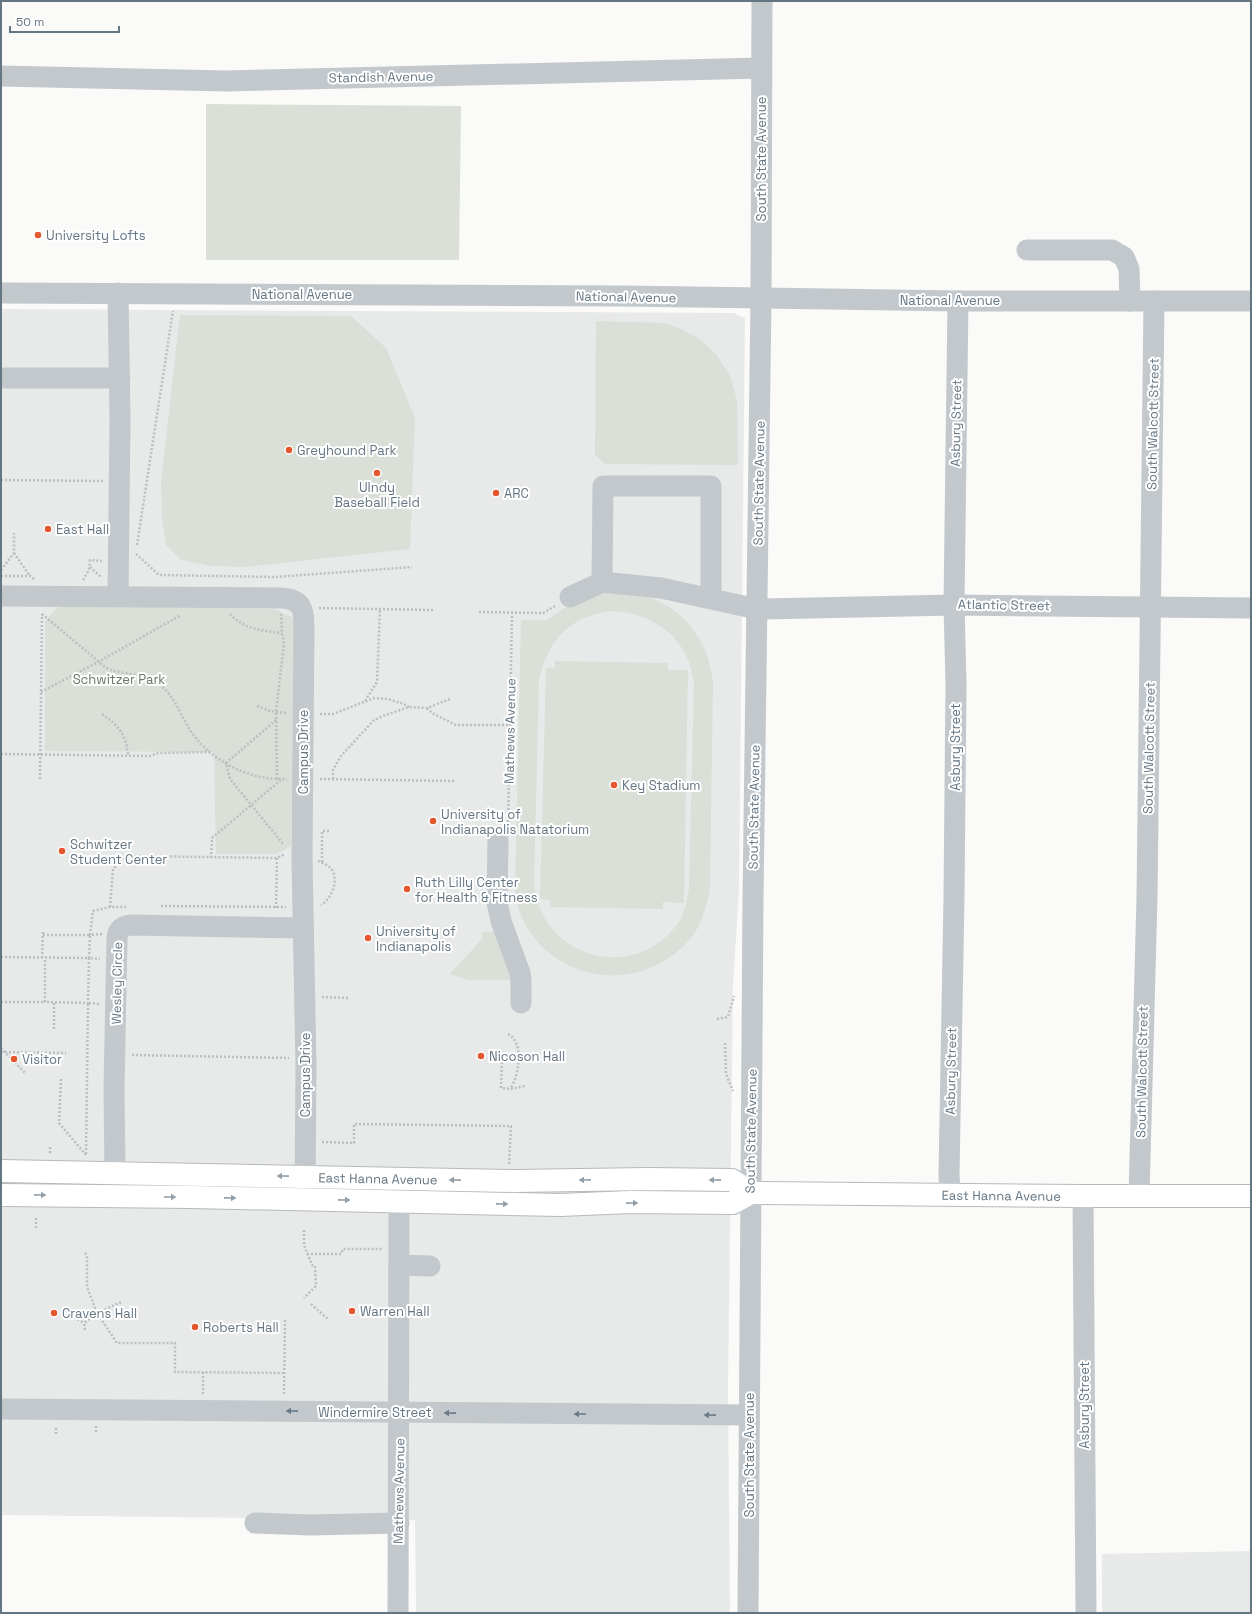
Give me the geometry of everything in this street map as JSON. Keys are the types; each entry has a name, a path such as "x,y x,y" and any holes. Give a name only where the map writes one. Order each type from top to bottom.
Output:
{"main road":[{"name":"East Hanna Avenue","path":"1,1171 514,1181 648,1179 732,1180 751,1193"},
{"name":"East Hanna Avenue","path":"1,1195 560,1205 631,1202 733,1203 751,1193 1251,1196"}],"street":[{"name":"South State Avenue","path":"748,1613 761,298 762,1"},
{"name":"Standish Avenue","path":"1,76 227,81 761,68"},
{"path":"1027,250 1112,250 1124,257 1129,269 1130,301"},
{"name":"National Avenue","path":"1,293 761,298 958,301 1251,301"},
{"path":"112,589 120,378 118,294"},
{"name":"Asbury Street","path":"950,1194 949,1174 956,700 954,605 958,301"},
{"name":"South Walcott Street","path":"1139,1196 1147,898 1154,301"},
{"path":"1,378 120,378"},
{"path":"570,597 602,582 603,486 711,486 711,598"},
{"name":"Atlantic Street","path":"602,582 661,588 757,609 954,605 1251,608"},
{"name":"Campus Drive","path":"1,596 112,589 290,599 296,601 303,610 316,713 305,858 303,928 306,1059 305,1200"},
{"path":"498,840 497,902 501,921 520,973 521,1003"},
{"name":"Wesley Circle","path":"115,1173 115,1054 118,932 122,927 131,925 303,928"},
{"name":"Asbury Street","path":"1083,1196 1086,1613"},
{"name":"Mathews Avenue","path":"398,1613 400,1202"},
{"path":"400,1257 430,1266"},
{"name":"Windermire Street","path":"1,1409 749,1415"},
{"path":"255,1523 310,1525 399,1523"}],"path":[{"path":"173,306 136,555 159,575 275,577 412,567"},
{"path":"1,480 110,481"},
{"path":"14,533 14,552 30,576 40,582"},
{"path":"1,570 14,552"},
{"path":"82,582 90,560 103,561"},
{"path":"89,566 112,589"},
{"path":"1,576 30,576"},
{"path":"479,612 543,613 570,597"},
{"path":"315,608 433,610"},
{"path":"277,780 276,712 284,643 282,633 282,609"},
{"path":"365,701 377,682 380,609"},
{"path":"228,612 237,622 266,632 282,633"},
{"path":"41,692 98,662 184,613"},
{"name":"Mathews Avenue","path":"498,840 508,840 512,613"},
{"path":"40,779 42,614 98,662 111,670 153,680 160,684 173,698 187,727 204,747 226,763 247,774 262,778 277,780 292,778"},
{"path":"257,706 276,712 333,714 374,698 388,699 409,707"},
{"path":"333,779 334,770 341,756 368,726 382,716 409,707 427,708 450,699"},
{"path":"427,708 432,713 456,725 510,725"},
{"path":"102,714 124,735 127,744 128,756"},
{"path":"226,763 276,720"},
{"path":"1,754 150,756 158,753 211,752"},
{"path":"226,763 230,779 251,805 305,858"},
{"path":"211,858 212,838 282,779"},
{"path":"316,779 454,781"},
{"path":"305,858 322,831 329,831"},
{"path":"110,907 113,869 123,859 136,856 305,858"},
{"path":"276,928 277,858"},
{"path":"61,1079 59,1122 86,1155 89,958 93,911 110,907 132,906"},
{"path":"155,906 292,907"},
{"path":"43,930 46,1002"},
{"path":"43,935 108,934"},
{"path":"1,957 106,959"},
{"path":"317,996 349,998"},
{"path":"1,1002 88,1003"},
{"path":"54,1002 54,1029"},
{"path":"508,1034 511,1035 516,1046 519,1060 516,1076 510,1089"},
{"path":"725,1043 726,1074 735,1095"},
{"path":"1,1048 3,1052 25,1073"},
{"path":"3,1052 66,1053"},
{"path":"115,1054 306,1059"},
{"path":"519,1060 502,1058 501,1088 510,1089 525,1086"},
{"path":"320,1142 354,1143 354,1124 511,1126 508,1171"},
{"path":"50,1147 50,1156"},
{"path":"36,1218 36,1229"},
{"path":"304,1230 304,1245 312,1264 315,1266 316,1286 304,1298"},
{"path":"308,1254 341,1254 342,1249 400,1257"},
{"path":"85,1252 87,1257 87,1288 97,1313 117,1344 175,1344 175,1372 284,1373"},
{"path":"84,1322 97,1313 121,1302"},
{"path":"310,1304 329,1320"},
{"path":"74,1316 84,1322"},
{"path":"284,1411 285,1319"},
{"path":"84,1322 85,1330"}],"shaded area":[{"name":"University of Indianapolis","path":"1,309 734,313 745,318 739,890 733,986 728,1391 730,1613 416,1613 415,1520 1,1515"},
{"path":"1251,1551 1251,1613 1102,1613 1102,1554"}],"green space":[{"path":"206,104 461,106 459,260 206,260"},
{"name":"Greyhound Park","path":"180,315 351,316 386,348 415,418 410,549 246,567 211,566 181,560 166,545 162,517 161,482"},
{"path":"596,321 664,323 683,330 701,340 716,354 730,376 737,400 738,465 605,464 595,455"},
{"path":"606,592 629,593 653,599 667,606 690,625 699,638 706,652 713,683 710,885 704,913 694,934 682,948 662,962 641,971 620,975 599,974 578,969 559,960 543,947 529,930 519,910 515,892 521,620 547,620 567,606 581,599","holes":["615,611 630,613 657,624 668,632 685,653 691,667 694,682 689,888 684,912 680,920 662,940 641,952 618,957 595,955 573,947 555,932 541,912 534,886 539,680 548,653 555,641 564,631 575,623 600,613"]},
{"name":"Schwitzer Park","path":"60,605 275,609 295,619 291,846 277,854 216,854 214,752 45,751 45,621"},
{"name":"Key Stadium","path":"555,661 668,663 668,670 688,670 684,903 663,902 663,909 550,907 550,900 540,899 546,668 555,668"},
{"path":"497,931 514,980 468,980 450,974 482,939 482,932"}],"place":[{"name":"University Lofts","path":"38,235"},
{"name":"Greyhound Park","path":"289,450"},
{"name":"UIndy Baseball Field","path":"377,473"},
{"name":"ARC","path":"496,493"},
{"name":"East Hall","path":"48,529"},
{"name":"Key Stadium","path":"614,785"},
{"name":"University of Indianapolis Natatorium","path":"433,821"},
{"name":"Schwitzer Student Center","path":"62,851"},
{"name":"Ruth Lilly Center for Health & Fitness","path":"407,889"},
{"name":"University of Indianapolis","path":"368,938"},
{"name":"Nicoson Hall","path":"481,1056"},
{"name":"Visitor","path":"14,1059"},
{"name":"Warren Hall","path":"352,1311"},
{"name":"Cravens Hall","path":"54,1313"},
{"name":"Roberts Hall","path":"195,1327"}]}
